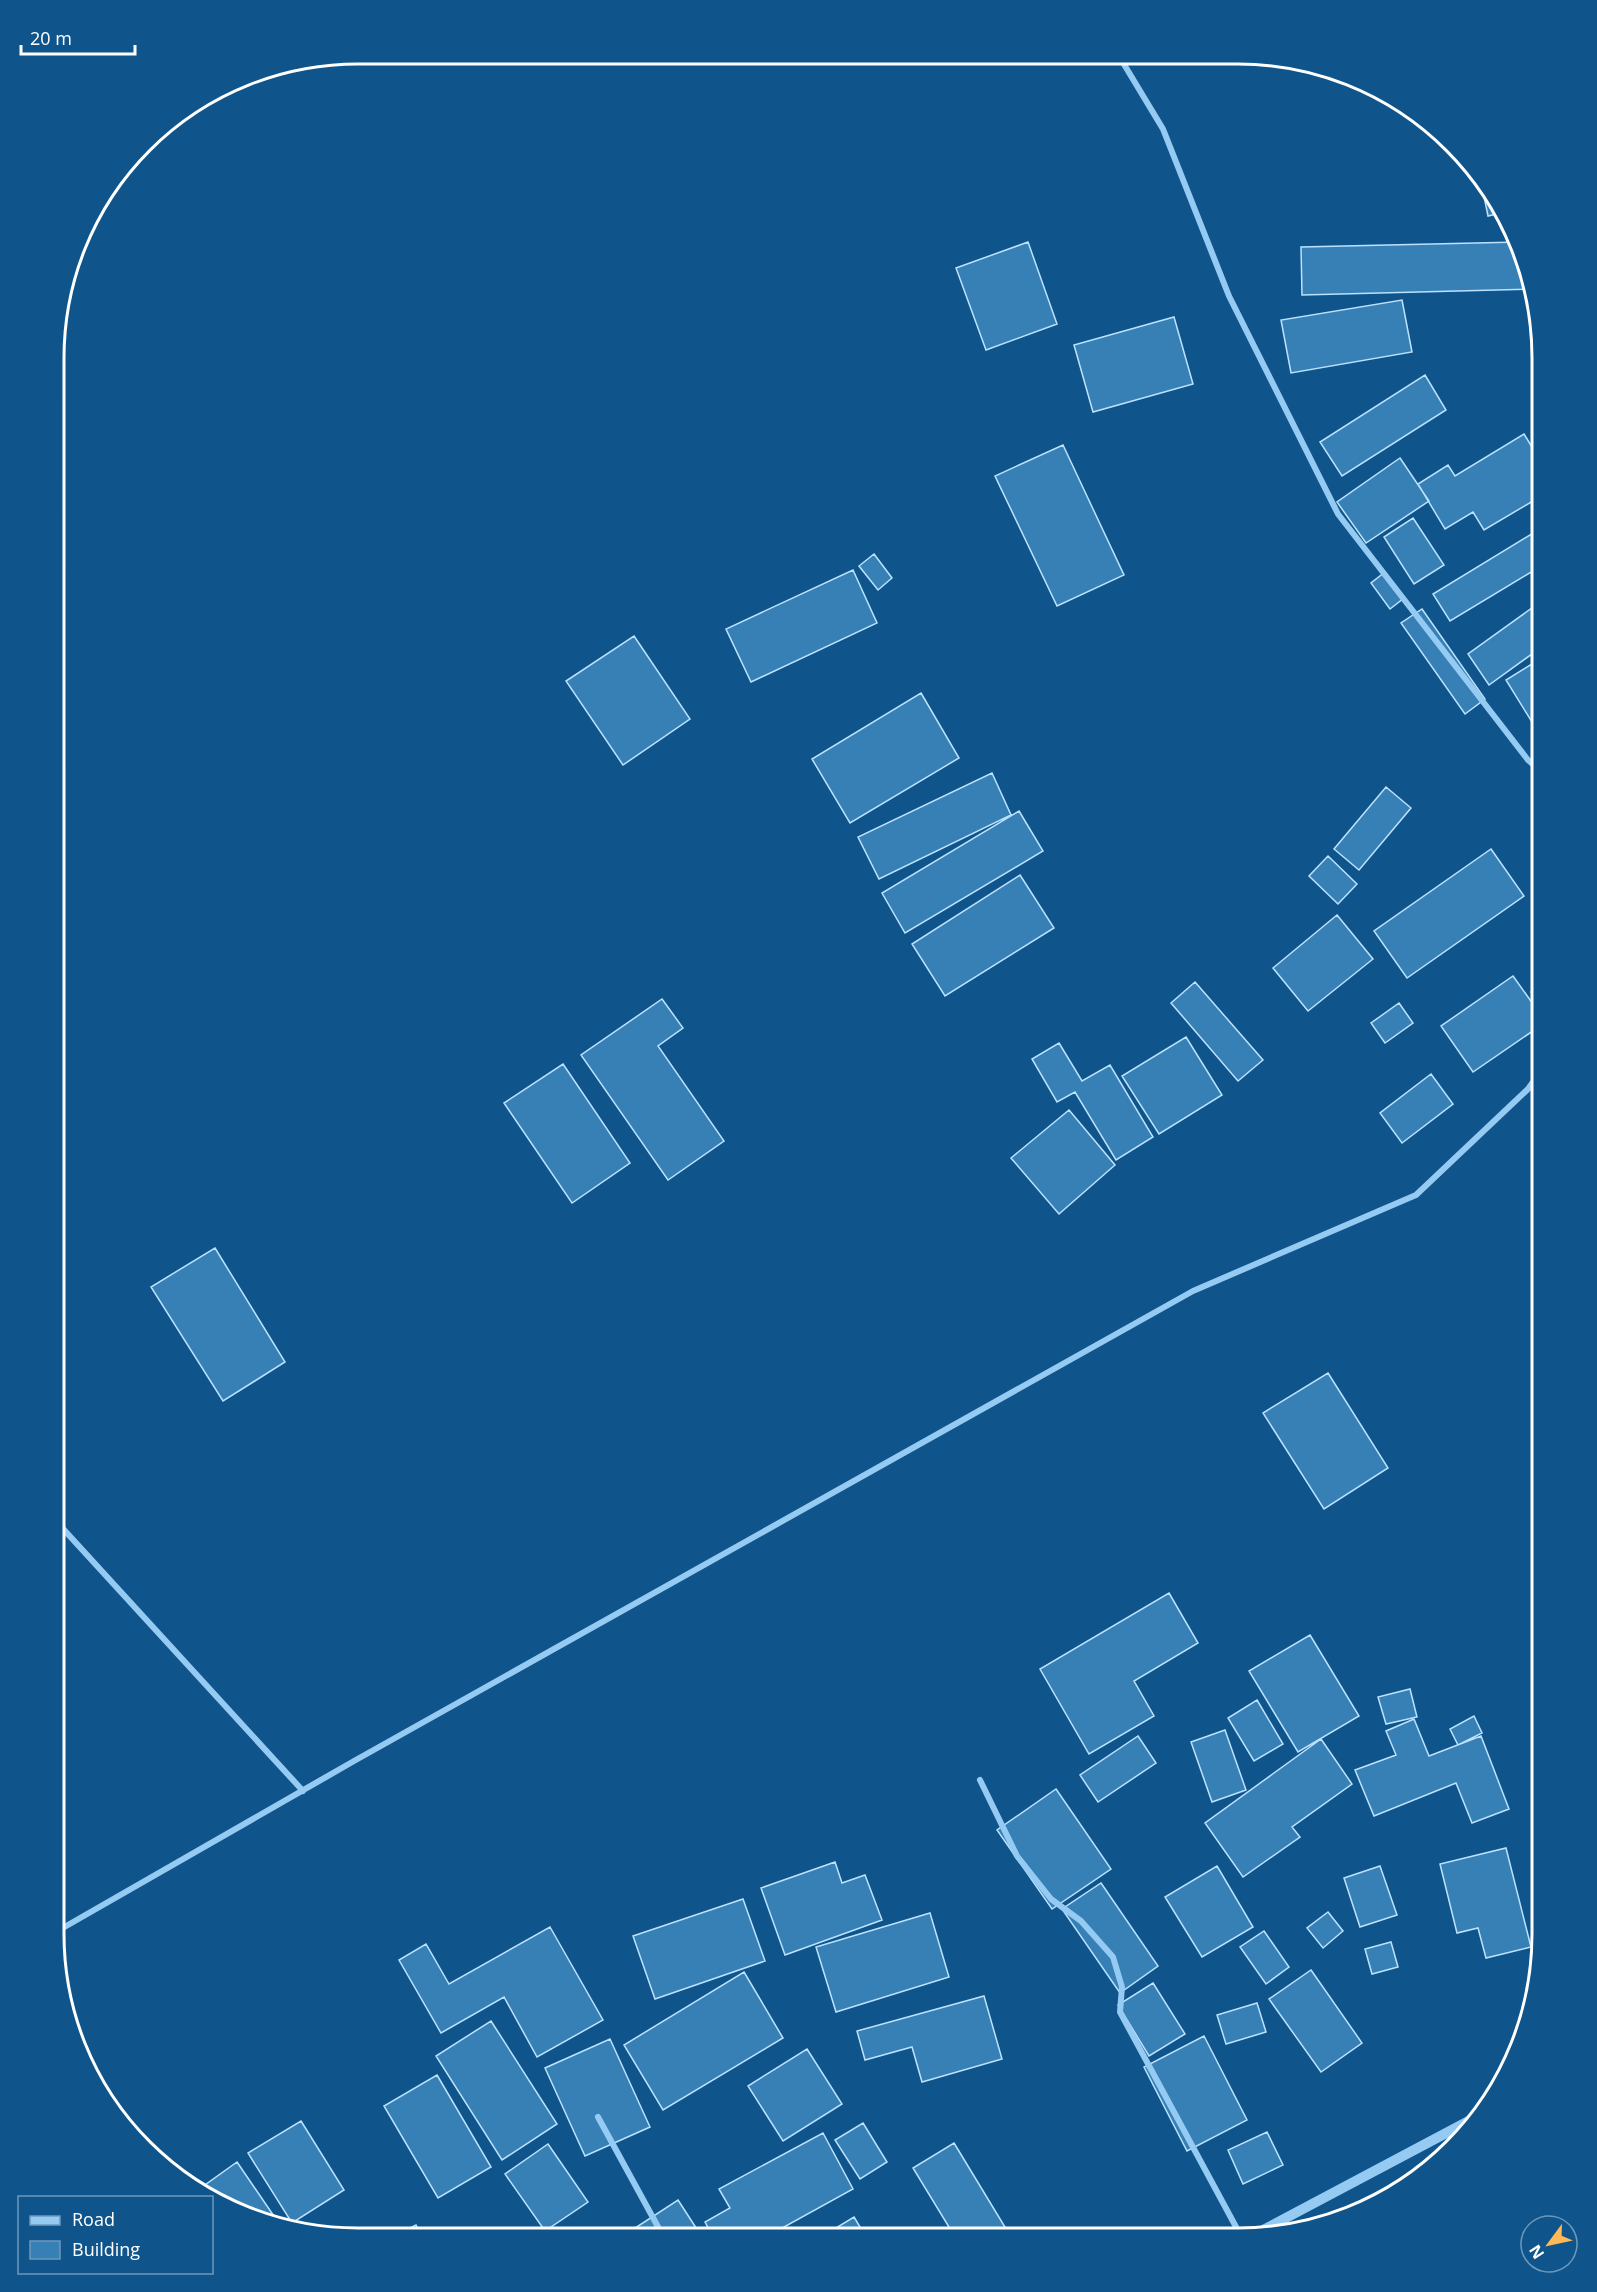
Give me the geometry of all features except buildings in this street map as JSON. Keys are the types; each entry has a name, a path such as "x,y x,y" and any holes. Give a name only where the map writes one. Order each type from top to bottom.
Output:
{"street":[{"path":"1124,64 1163,129 1229,296 1338,514 1532,763"},
{"path":"64,1927 1193,1291 1416,1195 1532,1083"},
{"path":"64,1530 303,1791"},
{"path":"980,1780 1017,1856 1051,1899 1081,1921 1113,1957 1122,1987 1120,2012 1237,2228"},
{"path":"598,2117 659,2228"},
{"path":"1269,2226 1462,2124"}]}
